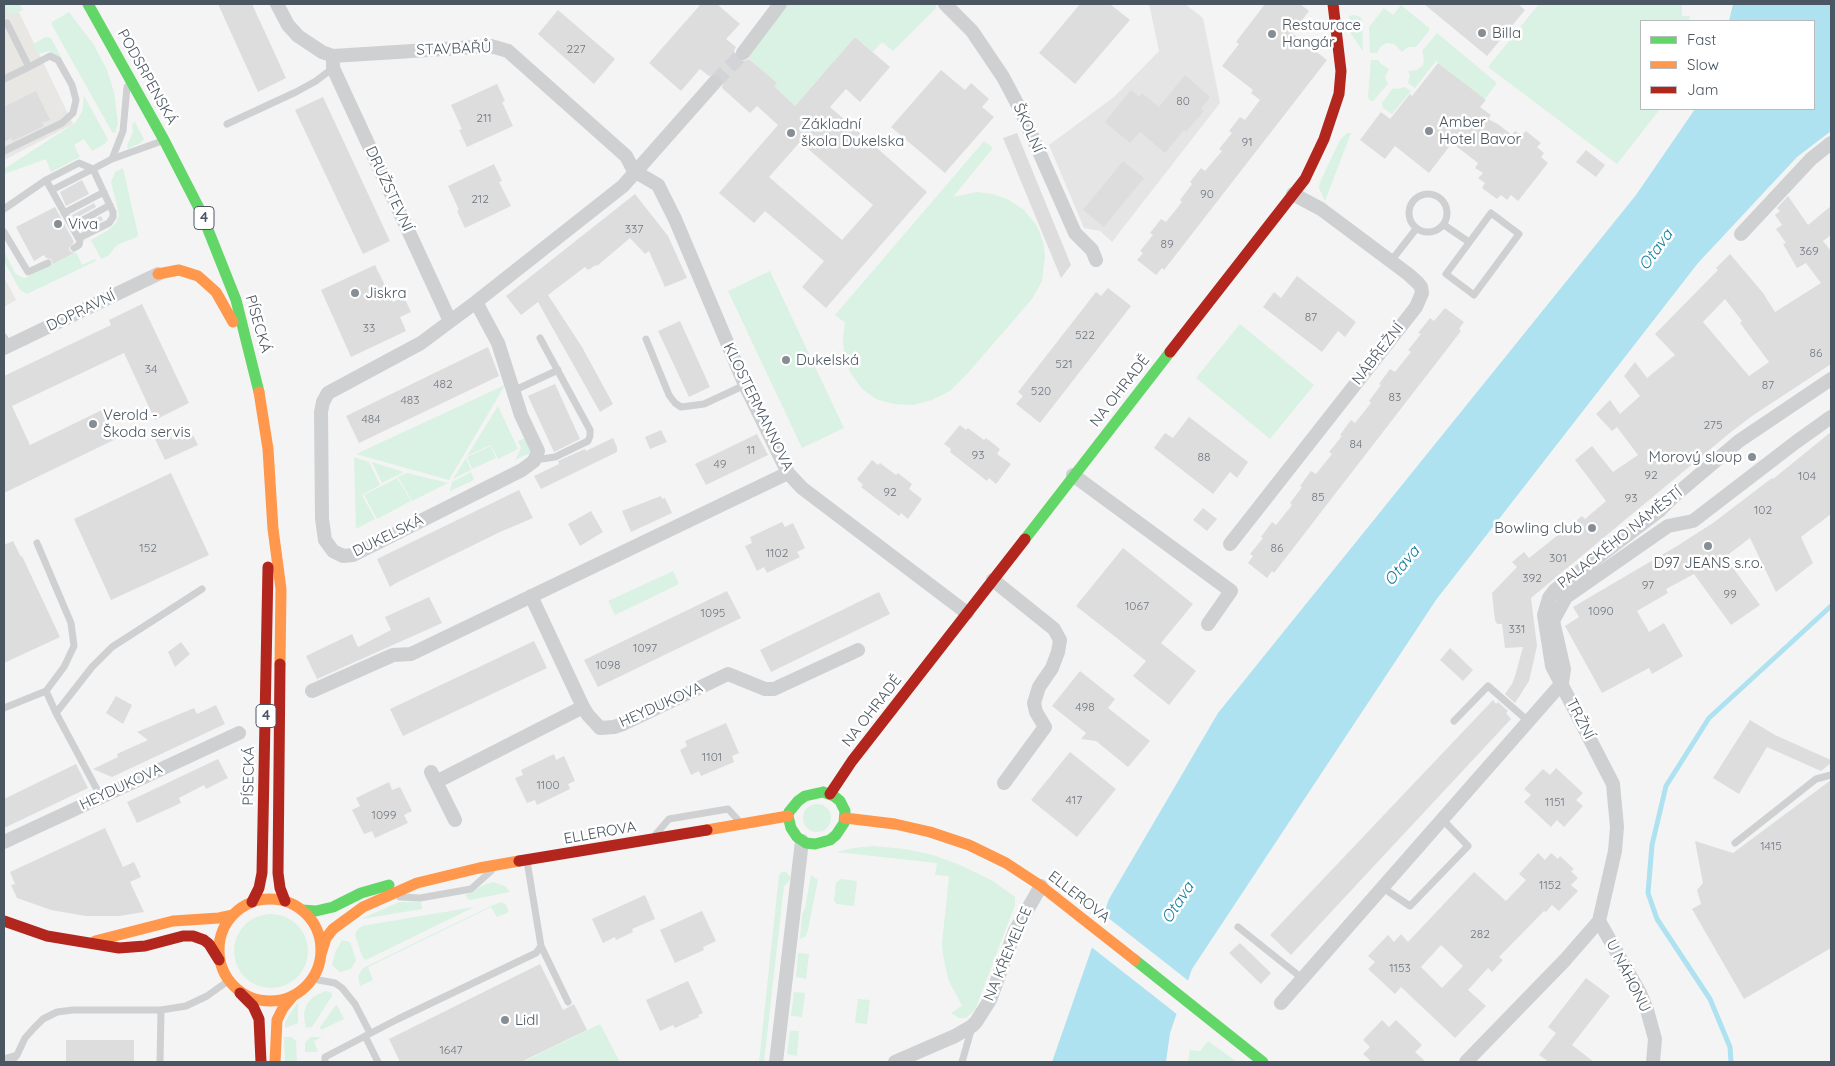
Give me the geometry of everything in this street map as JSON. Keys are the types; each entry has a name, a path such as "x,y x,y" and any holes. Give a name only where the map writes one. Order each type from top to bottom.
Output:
{"street":[{"name":"PODSRPENSKÁ","path":"88,4 164,140"},
{"path":"277,4 288,26 298,36 333,62"},
{"path":"743,53 780,4"},
{"name":"ŠKOLNÍ","path":"945,4 972,31 1003,76 1021,111 1075,233 1092,250 1096,260"},
{"name":"NA OHRADĚ","path":"830,794 848,766 1305,179 1324,140 1339,94 1341,71 1333,4"},
{"name":"STAVBAŘŮ","path":"333,62 480,46 500,48 518,58 626,156 634,172"},
{"name":"DRUŽSTEVNÍ","path":"333,62 450,321"},
{"name":"DUKELSKÁ","path":"534,460 522,470 354,555 343,556 334,551 326,540 322,519 321,412 323,402 328,393 421,343 476,302 622,186 716,82"},
{"name":"PÍSECKÁ","path":"164,140 190,188 236,300 252,358 265,424 273,529 279,564 282,606 278,873 280,888 285,901"},
{"path":"1741,234 1810,159 1831,143"},
{"name":"KLOSTERMANNOVA","path":"634,172 658,185 675,219 745,385 788,473 802,488 967,613"},
{"name":"NÁBŘEŽNÍ","path":"1230,544 1420,300 1421,287 1418,282 1322,209 1293,194"},
{"path":"158,274 179,270 198,276 216,292 252,358"},
{"name":"DOPRAVNÍ","path":"5,343 158,274"},
{"path":"476,302 498,343 521,415 538,451 534,460"},
{"name":"PALACKÉHO NÁMĚSTÍ","path":"1562,682 1552,666 1544,614 1549,598 1554,590 1659,511 1739,441 1831,378"},
{"name":"PALACKÉHO NÁMĚSTÍ","path":"1562,682 1564,669 1553,621 1566,597 1668,526 1692,521 1831,417"},
{"path":"312,691 393,655 411,654 788,473"},
{"path":"1073,475 1231,591 1208,624"},
{"name":"PÍSECKÁ","path":"252,902 259,888 262,873 266,598 273,529"},
{"path":"993,580 1054,629 1060,640 1052,668 1039,687 1034,703 1036,712 1045,727 1004,783"},
{"name":"HEYDUKOVA","path":"532,596 588,715 600,728 614,727 728,674 765,689 774,689 858,650"},
{"name":"TRŽNÍ","path":"1281,1003 1562,682 1613,784 1617,827 1615,851 1599,921 1466,1062"},
{"path":"455,820 433,777 584,707"},
{"name":"HEYDUKOVA","path":"4,842 239,733"},
{"path":"823,792 830,794 842,804 845,818 842,827 830,840 815,844 802,841 790,828 788,816 793,806 805,796 823,792"},
{"name":"ELLEROVA","path":"321,954 326,938 333,929 363,907 417,883 498,865 788,816"},
{"name":"ELLEROVA","path":"845,818 895,824 930,832 969,845 1006,863 1040,886 1263,1062"},
{"path":"776,1062 802,841"},
{"name":"ELLEROVA","path":"302,910 316,911 333,907 362,893 389,885 417,883"},
{"name":"NA KŘEMELCE","path":"895,1062 934,1046 972,1026 990,1000 1015,931 1040,886"},
{"path":"89,943 173,921 219,918 233,914 252,902 268,899 285,901 302,910 311,919 321,941 319,967 313,979 304,989 292,997 279,1001 264,1002 238,991"},
{"path":"219,960 220,936 225,924 233,914"},
{"path":"4,921 47,936 119,948 131,948 183,936 193,936 204,940 209,944 219,960 228,981 253,1006 259,1019 261,1062"},
{"name":"U NÁHONU","path":"1599,921 1640,993 1647,1010 1655,1040 1653,1062"},
{"path":"275,1062 277,1020 283,1008 292,997"}],"lane":[{"path":"4,25 7,23 29,67"},
{"path":"4,79 50,56 58,60 72,86 76,100 73,113 62,123 4,151"},
{"path":"227,124 316,81 333,62"},
{"path":"112,159 123,130 128,73"},
{"path":"52,190 112,159 164,140"},
{"path":"4,209 46,180 79,163 93,169 113,212 109,223 79,238"},
{"path":"46,180 79,238 79,245 74,248"},
{"path":"64,213 104,192"},
{"path":"1426,194 1437,196 1445,203 1448,214 1444,225 1431,233 1416,229 1410,219 1410,208 1415,199 1426,194"},
{"path":"72,226 110,206"},
{"path":"1491,213 1519,234 1474,295 1446,274 1469,242 1491,213"},
{"path":"1444,225 1469,242"},
{"path":"1391,261 1416,229"},
{"path":"4,232 28,272 48,263"},
{"path":"534,460 555,457 588,441 590,436 590,430 540,338"},
{"path":"646,339 669,395 681,407 704,404 745,385"},
{"path":"513,391 558,370"},
{"path":"4,708 46,691 64,667 74,646 71,623 37,543"},
{"path":"56,713 92,667 112,646 202,589"},
{"path":"1454,721 1488,686 1528,721"},
{"path":"46,691 101,797"},
{"path":"1735,843 1816,779 1831,775"},
{"path":"651,839 668,818 728,809 741,823"},
{"path":"1383,888 1410,906 1468,846 1442,819"},
{"path":"527,860 531,894 541,946 568,1002"},
{"path":"389,896 420,898 471,889 498,865"},
{"path":"1238,926 1303,979"},
{"path":"325,1062 325,1057 536,952 541,946"},
{"path":"313,979 335,983 342,988 355,1004 378,1062"},
{"path":"11,1062 17,1055 25,1038 34,1028 57,1012 73,1010 161,1010 186,1006 207,996 228,981"},
{"path":"160,1062 161,1010"},
{"path":"962,1062 972,1026"},
{"path":"4,1059 17,1055"},
{"path":"17,1055 22,1062"}],"shaded area":[{"path":"4,4 15,4 73,124 4,160"},
{"path":"1149,4 1185,4 1203,18 1220,103 1112,242 1100,231 1084,228 1049,145 1114,97 1159,51"},
{"path":"4,277 16,300 4,307"}],"green space":[{"path":"4,4 20,4 23,10 12,15 11,13 9,14"},
{"path":"788,4 933,4 937,7 893,51 882,42 873,52 855,37 795,106 774,86 776,83 744,54"},
{"path":"1539,4 1682,4 1682,16 1690,16 1689,20 1640,20 1640,110 1659,110 1617,164 1488,67"},
{"path":"1401,5 1429,28 1429,31 1416,47 1408,47 1402,52 1394,44 1386,43 1380,47 1377,53 1370,53 1369,27 1384,8 1393,15"},
{"path":"69,12 94,45 107,70 114,92 117,115 118,124 115,133 112,132 52,25 52,22"},
{"path":"1349,16 1361,17 1363,51 1351,34"},
{"path":"1437,33 1497,83 1484,100 1436,61 1415,88 1408,83 1410,76 1408,71 1417,70 1423,65 1422,51"},
{"path":"46,37 51,38 62,59 49,51 37,54 33,44"},
{"path":"1371,60 1378,60 1389,69 1385,77 1388,84 1373,101 1370,101 1368,97"},
{"path":"1405,87 1411,91 1392,114 1383,108 1382,103 1393,88"},
{"path":"84,96 108,139 106,143 92,151 84,139 74,145 80,157 51,172 46,159 4,174 4,169 75,123 82,112"},
{"path":"135,122 144,139 128,149 127,145 133,132 132,124"},
{"path":"1347,133 1351,133 1325,201 1319,188 1320,182 1340,140"},
{"path":"984,141 993,148 953,197 976,192 993,194 1009,200 1024,210 1037,226 1043,242 1045,256 1042,281 1032,299 950,391 932,400 913,405 894,404 876,399 862,389 850,372 844,354 843,338 845,323 835,315"},
{"path":"123,168 138,234 137,237 117,245 108,256 101,259 91,240 107,231 116,223 119,216 111,182 115,172"},
{"path":"4,251 15,273 25,278 76,252 82,265 95,259 96,261 27,294 20,290 4,261"},
{"name":"Dukelská","path":"770,271 844,428 802,448 728,291"},
{"path":"1240,324 1314,385 1270,439 1196,378"},
{"path":"505,385 449,480 356,454"},
{"path":"498,406 518,449 498,459 491,445 467,456"},
{"path":"528,437 534,451 515,460 521,448 518,441"},
{"path":"491,446 496,458 472,469 467,457"},
{"path":"354,457 369,462 380,485 362,495 375,519 356,529"},
{"path":"466,458 471,470 453,479"},
{"path":"372,462 404,472 382,483"},
{"path":"471,472 474,480 450,491 452,482"},
{"path":"407,473 448,483 412,501 398,477"},
{"path":"397,478 411,501 377,519 364,495"},
{"path":"673,571 679,584 615,615 608,601"},
{"path":"817,804 827,808 831,818 827,828 817,832 807,828 803,818 807,808"},
{"path":"873,846 905,849 933,855 960,865 993,881 1015,897 1015,905 975,1010 966,1018 959,1018 951,1013 962,1006 948,979 943,955 942,944 949,876 935,875 937,863 836,852"},
{"path":"782,872 786,872 791,877 784,886 764,1062 759,1062 779,875"},
{"path":"811,875 818,880 808,930 806,936 800,939 802,915"},
{"path":"841,879 857,881 854,906 837,904 834,901 836,883"},
{"path":"493,882 505,886 510,892 469,900 465,895 484,885"},
{"path":"399,902 421,902 422,909 361,919"},
{"path":"501,902 506,905 509,912 497,917 491,907 368,967 373,980 360,986 358,976 363,968"},
{"path":"474,907 365,960 355,935 362,926"},
{"path":"264,914 278,914 292,920 302,930 308,944 308,958 302,972 292,982 278,988 264,988 250,982 240,972 234,958 234,944 240,930 250,920"},
{"path":"342,940 350,942 356,960 351,969 340,972 332,965 335,953"},
{"path":"798,953 809,954 806,979 796,977"},
{"path":"325,991 332,993 332,996 312,1027 306,1028 304,1013 307,1004 313,997"},
{"path":"794,992 805,993 802,1017 791,1016"},
{"path":"858,999 870,1000 867,1024 855,1023"},
{"path":"298,1002 298,1023 285,1028 285,1022"},
{"path":"337,1005 344,1019 321,1030 320,1027"},
{"path":"600,1024 620,1062 523,1062"},
{"path":"790,1031 799,1031 797,1056 787,1054"},
{"path":"284,1037 291,1037 296,1041 297,1062 285,1062"},
{"path":"310,1037 322,1037 314,1041 318,1052 305,1052 305,1043"},
{"path":"1208,1041 1237,1062 1188,1062 1190,1050 1200,1051"}],"water":[{"name":"Otava","path":"1733,4 1831,4 1831,131 1797,157 1698,263 1436,600 1192,969 1170,1033 1166,1062 1052,1062 1109,899 1218,713 1636,195 1694,110 1815,110 1815,20 1729,20"}],"pier":[{"path":"1102,913 1190,982 1178,1015 1090,946"}],"building":[{"path":"218,4 252,4 286,78 258,92"},
{"path":"701,4 717,4 740,24 726,39 736,47 734,51 735,57 741,62 749,59 777,83 774,86 795,106 855,37 890,67 860,102 846,89 830,107 927,192 826,308 802,287 824,261 765,211 754,223 719,193 778,125 757,106 750,113 722,88 723,80 717,74 709,76 700,69 681,91 649,63","holes":["800,142 873,205 842,240 769,177"]},
{"path":"1080,4 1110,4 1130,20 1075,84 1039,53"},
{"path":"1265,4 1300,4 1309,11 1292,33 1327,60 1164,270 1162,268 1156,275 1137,260 1143,253 1140,251 1153,235 1150,233 1161,219 1166,222 1182,202 1180,200 1192,184 1190,182 1201,168 1205,171 1222,151 1219,149 1232,133 1229,131 1240,117 1245,120 1260,100 1251,93 1253,90 1222,66 1239,44 1236,42"},
{"name":"Billa","path":"1424,4 1518,4 1525,10 1487,56"},
{"path":"558,10 615,59 594,84 538,34"},
{"name":"Amber Hotel Bavor","path":"1438,63 1486,100 1480,107 1491,115 1488,119 1512,135 1515,131 1522,135 1526,131 1541,143 1537,147 1544,153 1541,157 1548,163 1518,201 1511,195 1507,200 1501,195 1497,199 1482,188 1485,183 1478,178 1483,173 1475,168 1478,163 1452,143 1429,173 1395,146 1385,159 1360,140 1381,112 1390,119 1410,94 1412,96"},
{"path":"941,70 965,90 971,83 989,99 982,107 994,117 945,173 891,127"},
{"path":"1185,75 1210,97 1201,109 1204,111 1186,132 1184,130 1165,153 1140,132 1130,143 1105,122 1131,90 1139,97 1142,93 1159,107"},
{"path":"497,84 505,101 502,102 513,126 467,147 459,130 462,129 451,105"},
{"path":"36,91 50,120 42,123 44,126 13,141 11,138 4,142 4,107"},
{"path":"323,97 390,241 363,254 295,110"},
{"path":"1017,133 1071,265 1061,278 1003,138"},
{"path":"1586,150 1605,165 1596,177 1576,162"},
{"path":"1123,161 1144,178 1104,227 1083,210"},
{"path":"494,164 502,181 499,182 511,206 465,228 448,186"},
{"path":"82,180 89,194 66,206 60,192"},
{"path":"635,194 668,236 687,278 665,287 649,251 645,254 630,238 597,266 588,270 585,267 548,295 582,347 613,404 600,412 538,302 521,315 506,296"},
{"path":"1788,196 1808,225 1831,206 1831,235 1823,241 1831,251 1831,364 1731,432 1531,598 1537,646 1529,681 1515,703 1505,694 1512,684 1523,647 1505,648 1502,624 1497,624 1495,620 1492,593 1517,567 1512,562 1524,552 1529,558 1582,516 1585,519 1606,501 1575,460 1592,446 1613,472 1638,455 1617,427 1612,431 1596,414 1610,400 1620,414 1640,396 1624,376 1635,362 1647,378 1675,355 1655,334 1718,270 1716,268 1730,254 1763,293 1775,312 1821,283 1806,263 1797,268 1783,244 1786,243 1776,229 1782,225 1775,215 1780,211 1777,208","holes":["1725,299 1742,321 1740,323 1769,362 1749,376 1703,322"]},
{"path":"94,203 96,207 74,219 72,215"},
{"path":"55,207 74,242 69,248 74,253 53,264 51,259 46,258 44,255 34,261 16,227"},
{"path":"101,216 103,220 81,231 79,228"},
{"path":"375,265 393,302 404,297 411,312 400,317 406,331 351,357 321,290"},
{"path":"1297,276 1356,322 1345,337 1338,331 1322,352 1263,307 1274,292 1281,298"},
{"path":"1108,288 1131,306 1040,423 1016,404 1023,396 1018,392 1096,292 1101,296"},
{"path":"142,304 189,403 155,420 124,353 12,406 30,445 104,409 118,438 4,493 4,376 111,325 109,320"},
{"path":"1445,308 1464,322 1459,329 1461,331 1274,573 1272,571 1267,578 1248,563 1253,556 1250,554 1263,538 1261,537 1272,522 1276,525 1292,505 1290,503 1311,471 1316,474 1332,454 1329,452 1342,436 1340,435 1351,420 1355,423 1371,403 1369,401 1390,369 1395,372 1411,352 1408,350 1421,334 1418,333 1430,318 1434,321"},
{"path":"680,321 710,387 689,397 658,331"},
{"path":"488,347 499,376 359,443 346,416"},
{"path":"555,384 580,439 554,452 528,396"},
{"path":"1189,417 1248,462 1237,478 1230,472 1213,494 1154,448 1165,433 1173,438"},
{"path":"960,425 966,430 968,428 984,440 986,438 1000,449 997,454 1011,464 996,484 989,478 987,481 950,452 951,449 944,444"},
{"path":"168,430 173,440 191,431 198,445 165,460 154,437"},
{"path":"661,430 667,442 650,449 645,437"},
{"path":"1831,432 1831,514 1801,537 1813,563 1776,592 1750,538 1725,557 1760,605 1731,625 1694,574 1666,589 1668,593 1637,611 1649,632 1664,623 1683,656 1652,674 1649,668 1602,693 1565,626 1579,617 1573,607 1713,523 1773,479"},
{"path":"757,434 768,455 706,485 695,464"},
{"path":"613,438 617,452 541,489 534,476 559,464 558,461 585,449 586,451"},
{"path":"872,460 878,465 880,463 896,475 898,473 912,484 909,489 922,499 908,519 901,513 899,516 861,487 863,485 857,479"},
{"path":"171,473 209,555 111,600 74,519"},
{"path":"519,490 533,518 500,532 390,587 377,559"},
{"path":"661,496 662,499 665,498 672,513 631,532 622,511"},
{"path":"1203,508 1217,519 1207,531 1193,520"},
{"path":"591,511 603,532 580,546 568,524"},
{"path":"782,522 785,527 793,523 805,548 797,552 800,557 767,573 764,567 757,571 745,546 752,543 750,537"},
{"path":"13,541 60,637 4,663 4,545"},
{"path":"1123,548 1193,604 1161,643 1196,671 1169,705 1133,676 1146,661 1076,606"},
{"path":"727,591 741,618 598,687 584,660"},
{"path":"879,592 890,614 771,672 760,650"},
{"path":"429,597 442,623 317,679 306,656 352,634 358,647 391,630 385,617"},
{"path":"534,641 547,668 403,736 390,709"},
{"path":"181,642 190,654 175,667 168,652"},
{"path":"1450,648 1473,670 1463,681 1440,660"},
{"path":"1080,671 1115,699 1108,708 1150,741 1128,767 1096,741 1081,739 1086,733 1052,706"},
{"path":"116,696 132,705 123,724 106,713"},
{"path":"1493,700 1508,711 1506,713 1511,719 1291,955 1270,935"},
{"path":"216,705 225,724 112,777 93,769 118,757 117,754 148,740 137,732 194,708 197,714"},
{"path":"1750,720 1775,735 1831,760 1831,763 1821,771 1767,747 1739,794 1713,778"},
{"path":"726,723 739,753 732,756 734,762 701,776 699,771 691,775 680,750 687,746 685,741"},
{"path":"1070,752 1116,789 1077,837 1031,800"},
{"path":"554,754 556,760 564,756 575,781 568,784 570,789 537,805 535,800 527,803 515,778 523,775 521,770"},
{"path":"218,759 228,778 206,789 204,785 179,798 181,803 137,823 127,802"},
{"path":"76,764 88,788 4,828 4,799"},
{"path":"1556,768 1583,793 1576,800 1583,806 1564,827 1557,820 1551,827 1524,802 1531,795 1524,789 1543,769 1550,775"},
{"path":"1831,780 1831,948 1744,999 1692,909 1701,904 1697,890 1703,883 1695,841 1733,853"},
{"path":"389,782 392,790 400,787 412,811 404,815 408,823 375,838 372,831 364,834 352,810 360,806 356,798"},
{"path":"105,828 123,867 134,862 141,877 130,882 144,912 119,916 86,916 51,910 17,898 11,885 15,884 10,872"},
{"path":"1538,853 1545,860 1551,853 1558,859 1560,856 1574,869 1571,871 1578,878 1571,885 1578,891 1559,911 1552,905 1546,912 1544,911 1499,957 1503,960 1492,972 1488,968 1468,990 1486,1006 1455,1038 1401,987 1395,994 1368,969 1375,962 1368,956 1388,935 1394,942 1401,934 1408,942 1474,872 1506,901 1526,880 1519,874","holes":["1441,945 1463,966 1442,988 1421,967"]},
{"path":"645,895 655,919 632,929 633,932 616,940 615,937 603,943 592,919"},
{"path":"702,911 716,941 703,947 704,950 675,963 660,930"},
{"path":"1240,943 1271,973 1261,984 1229,953"},
{"name":"Lidl","path":"540,964 563,1010 574,1004 587,1030 521,1062 400,1062 389,1039"},
{"path":"1586,978 1610,996 1572,1045 1594,1062 1549,1062 1539,1055 1556,1033 1548,1027"},
{"path":"688,981 703,1013 698,1015 699,1017 675,1028 673,1025 660,1031 646,1000"},
{"path":"1382,1020 1389,1027 1396,1020 1422,1045 1415,1052 1426,1062 1372,1062 1363,1054 1370,1047 1363,1040"},
{"path":"66,1040 134,1040 134,1062 66,1062"}],"waterway":[{"path":"1731,1062 1730,1047 1710,999 1657,919 1648,893 1652,845 1666,786 1709,718 1831,606"}],"tunnel":[{"path":"715,82 743,53"}],"traffic: fast":[{"path":"88,4 164,140 201,212 236,300 259,392"},
{"path":"1025,539 1170,352"},
{"path":"823,792 834,796 840,801 845,811 844,823 830,840 815,844 806,843 797,837 791,828 789,812 805,796 823,792"},
{"path":"302,910 316,911 333,907 361,893 389,885"},
{"path":"1135,960 1263,1062"}],"traffic: slow":[{"path":"158,274 179,270 198,276 216,292 233,322"},
{"path":"259,392 268,449 273,529 281,589 280,664"},
{"path":"707,830 788,816"},
{"path":"845,818 895,824 930,832 969,845 1006,863 1041,886 1135,960"},
{"path":"321,954 326,938 333,929 363,907 417,883 479,868 519,861"},
{"path":"270,899 280,900 299,907 313,921 320,940 321,950 320,960 313,979 299,993 280,1000 270,1001 260,1000 241,993 227,979 220,960 219,950 220,940 227,921 241,907 260,900 270,899"},
{"path":"95,941 173,921 219,918 233,915"},
{"path":"275,1062 277,1020 283,1008 292,997"}],"traffic: jam":[{"path":"1170,352 1305,179 1324,139 1339,94 1341,71 1333,4"},
{"path":"830,794 852,761 1025,539"},
{"path":"252,902 259,888 262,873 268,567"},
{"path":"280,664 278,873 280,888 285,901"},
{"path":"519,861 707,830"},
{"path":"4,921 47,936 119,948 145,946 183,936 193,936 209,944 219,960"},
{"path":"240,993 253,1006 259,1019 261,1062"}],"place":[{"name":"Billa","path":"1482,33"},
{"name":"Restaurace Hangár","path":"1272,34"},
{"name":"Amber Hotel Bavor","path":"1429,131"},
{"name":"Základní škola Dukelska","path":"791,133"},
{"name":"Viva","path":"58,224"},
{"name":"Jiskra","path":"355,293"},
{"name":"Dukelská","path":"786,360"},
{"name":"Verold - Škoda servis","path":"93,424"},
{"name":"Morový sloup","path":"1752,457"},
{"name":"Bowling club","path":"1592,528"},
{"name":"D97 JEANS s.r.o.","path":"1708,546"},
{"name":"Lidl","path":"505,1020"}]}
